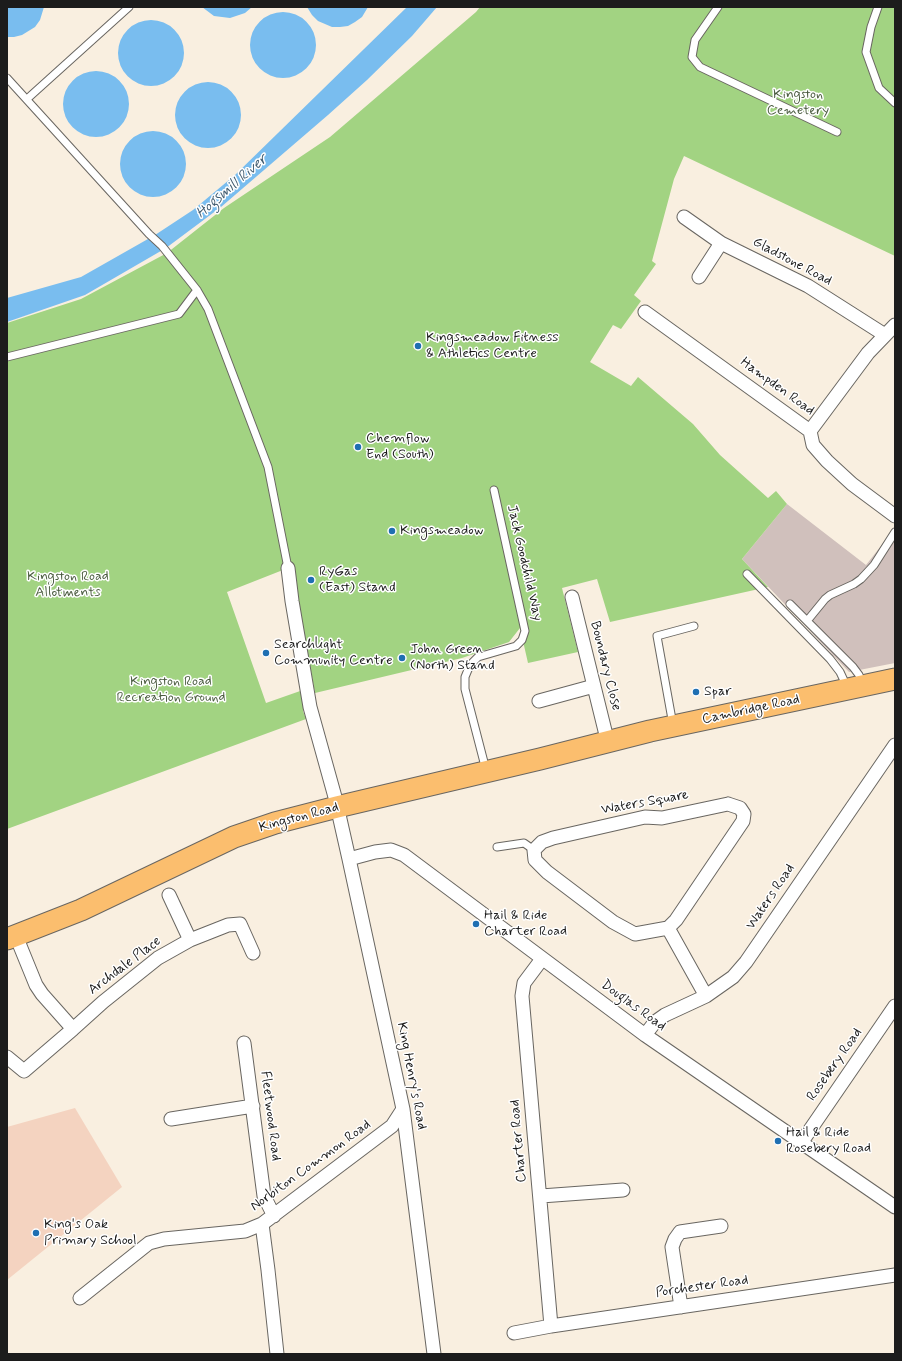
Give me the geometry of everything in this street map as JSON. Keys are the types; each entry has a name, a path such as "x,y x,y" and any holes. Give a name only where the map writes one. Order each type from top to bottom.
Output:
{"main road":[{"name":"Cambridge Road","path":"608,743 673,726 895,679"},
{"name":"Kingston Road","path":"12,938 97,903 234,837 337,807 608,743"}],"street":[{"name":"Gladstone Road","path":"684,217 722,243 808,286 885,334"},
{"path":"699,277 722,243"},
{"name":"Hampden Road","path":"645,312 810,431 813,445 827,462 852,484 895,516"},
{"path":"810,431 868,353 895,325"},
{"name":"King Henry's Road","path":"288,568 292,601 310,707 349,858 403,1109 434,1354"},
{"name":"Boundary Close","path":"572,597 608,743"},
{"path":"539,701 594,686"},
{"name":"Waters Road","path":"645,1035 655,1022 664,1015 706,996 733,977 746,962 895,745"},
{"name":"Waters Square","path":"534,850 542,842 553,838 645,817 662,818 728,804 740,808 744,814 743,821 676,920 668,928"},
{"name":"Douglas Road","path":"349,858 391,850 404,855 645,1035 895,1207"},
{"path":"534,850 535,860 547,872 613,922 635,934 668,928 706,996"},
{"path":"169,895 190,940"},
{"name":"Archdale Place","path":"7,1057 24,1071 103,1002 158,958 190,940 228,925 240,924 253,953"},
{"path":"12,938 42,994 73,1029"},
{"name":"Charter Road","path":"542,959 524,983 522,996 551,1326"},
{"name":"Rosebery Road","path":"801,1143 895,1006"},
{"name":"Fleetwood Road","path":"244,1043 264,1196 274,1216"},
{"path":"170,1118 253,1106"},
{"name":"Norbiton Common Road","path":"80,1298 149,1243 164,1238 245,1231 262,1224 392,1126 403,1109"},
{"path":"540,1196 623,1190"},
{"path":"262,1224 277,1354"},
{"path":"681,1307 672,1246 675,1239 680,1232 721,1226"},
{"name":"Porchester Road","path":"514,1333 551,1326 895,1275"}],"lane":[{"path":"27,99 129,7"},
{"path":"718,7 695,40 692,57 700,67 837,132"},
{"path":"878,7 871,27 866,52 879,88 895,103"},
{"path":"7,78 162,246 197,290 208,309 268,467 288,568"},
{"path":"7,357 179,314 197,290"},
{"name":"Jack Goodchild Way","path":"486,772 465,688 465,677 470,665 478,657 516,646 522,640 525,631 494,490"},
{"path":"807,621 824,599 861,579 874,565 895,532"},
{"path":"747,574 830,659 855,687 859,675 853,667 790,604"},
{"path":"673,726 658,636 694,626"},
{"path":"497,847 524,843 534,850"}],"shaded area":[{"path":"787,504 866,565 895,528 895,663 849,672 742,559"},
{"name":"King's Oak Primary School","path":"75,1108 122,1187 7,1280 7,1127"}],"green space":[{"path":"480,7 895,7 895,256 684,156 674,179 652,261 656,264 634,295 641,301 621,329 613,325 590,362 631,386 638,377 693,424 720,455 768,498 776,491 787,504 742,559 768,587 610,622 597,579 562,588 578,652 528,663 520,628 509,642 462,658 315,693 292,567 288,568 227,592 266,703 303,690 305,702 303,711 306,719 7,829 7,323 81,299 167,253 224,208 330,137"}],"water":[{"path":"7,7 44,7 40,20 35,27 22,35 7,37"},
{"path":"202,7 252,7 245,13 230,18 214,16"},
{"path":"307,7 368,7 362,17 348,26 332,27 318,21"},
{"name":"Hogsmill River","path":"407,7 437,7 412,36 367,80 221,207 166,248 85,295 7,322 7,298 81,277 155,235 193,210 235,175"},
{"path":"283,12 296,15 306,22 313,32 316,45 313,58 306,68 296,75 283,78 270,75 260,68 253,58 250,45 253,32 260,22 270,15"},
{"path":"151,20 164,23 174,30 181,40 184,53 181,66 174,76 164,83 151,86 138,83 128,76 121,66 118,53 121,40 128,30 138,23"},
{"path":"96,71 109,74 119,81 126,91 129,104 126,117 119,127 109,134 96,137 83,134 73,127 66,117 63,104 66,91 73,81 83,74"},
{"path":"208,82 221,85 231,92 238,102 241,115 238,128 231,138 221,145 208,148 195,145 185,138 178,128 175,115 178,102 185,92 195,85"},
{"path":"153,131 166,134 176,141 183,151 186,164 183,177 176,187 166,194 153,197 140,194 130,187 123,177 120,164 123,151 130,141 140,134"}],"place":[{"name":"Kingsmeadow Fitness & Athletics Centre","path":"418,346"},
{"name":"Chemflow End (South)","path":"358,447"},
{"name":"Kingsmeadow","path":"392,531"},
{"name":"RyGas (East) Stand","path":"311,580"},
{"name":"Searchlight Community Centre","path":"266,653"},
{"name":"John Green (North) Stand","path":"402,658"},
{"name":"Spar","path":"696,692"},
{"name":"Hail & Ride Charter Road","path":"476,924"},
{"name":"Hail & Ride Rosebery Road","path":"778,1141"},
{"name":"King's Oak Primary School","path":"36,1233"}],"park label":[{"name":"Kingston Cemetery","path":"798,104"},
{"name":"Kingston Road Allotments","path":"68,586"},
{"name":"Kingston Road Recreation Ground","path":"171,690"}]}
